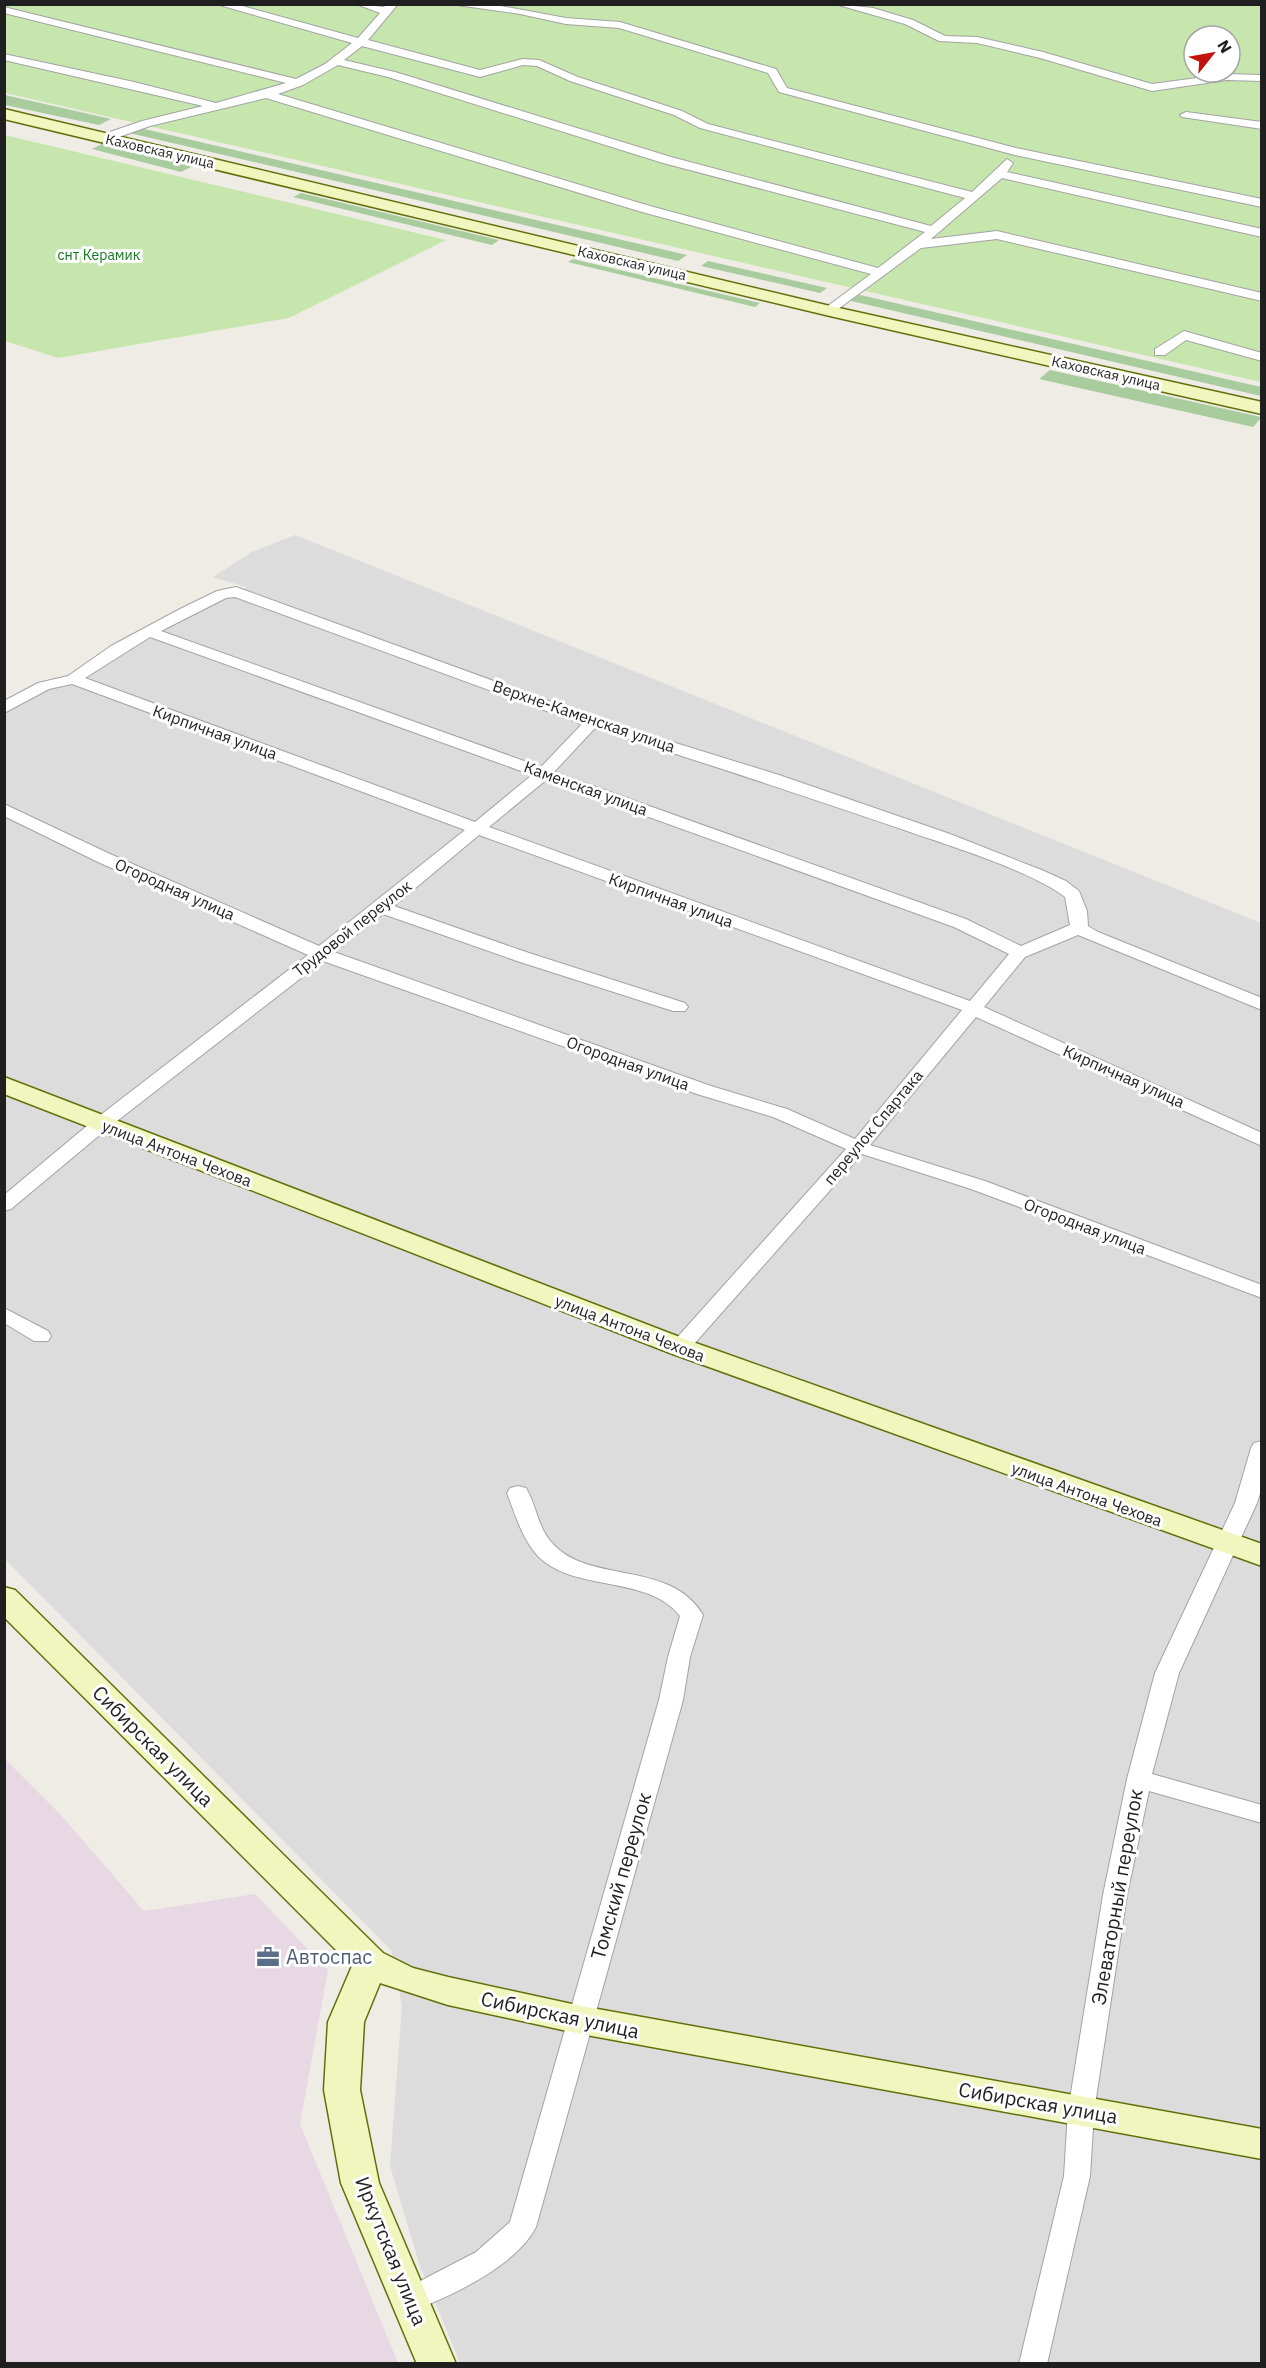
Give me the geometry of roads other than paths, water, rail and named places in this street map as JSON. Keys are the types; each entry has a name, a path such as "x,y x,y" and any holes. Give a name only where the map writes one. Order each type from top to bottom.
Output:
{"street":[{"path":"221,4 480,74 523,62 539,63 574,79 678,113 704,126 974,196"},
{"path":"361,4 391,8"},
{"path":"455,4 520,11 566,21 620,25 772,71 783,90 1015,151 1262,204"},
{"path":"840,4 909,22 943,39 977,40 1043,55 1152,88 1227,77 1262,78"},
{"path":"105,138 132,127 269,95 299,83 339,62 362,42 391,8"},
{"path":"4,10 299,83"},
{"path":"4,57 134,85 204,102 217,108"},
{"path":"339,62 391,74 667,160 931,231"},
{"path":"269,95 646,209 878,272"},
{"name":"Каховская улица","path":"4,114 830,310 1262,408"},
{"path":"1186,115 1262,126"},
{"path":"830,310 917,245 1000,174 1015,151"},
{"path":"1000,174 1262,233"},
{"path":"917,245 997,235 1262,297"},
{"path":"1160,352 1184,334 1262,357"},
{"name":"Верхне-Каменская улица","path":"4,708 44,686 73,679 149,632 222,594 236,592 592,722 772,779 944,838 1038,875 1060,885 1073,895 1079,928"},
{"name":"Каменская улица","path":"149,632 960,923 1003,942 1019,953"},
{"name":"Кирпичная улица","path":"73,679 477,829 972,1008 1262,1140"},
{"name":"Трудовой переулок","path":"4,1205 102,1124 381,907 477,829 544,773 592,722"},
{"name":"Огородная улица","path":"4,809 104,858 319,953 704,1090 780,1113 858,1147 978,1185 1262,1292"},
{"path":"381,907 523,957 679,1007"},
{"path":"1079,928 1092,936 1262,1005"},
{"name":"переулок Спартака","path":"680,1347 858,1147 1019,953 1079,928"},
{"name":"улица Антона Чехова","path":"4,1085 680,1347 1262,1556"},
{"path":"4,1314 41,1336"},
{"name":"Элеваторный переулок","path":"1033,2364 1077,2176 1081,2111 1115,1895 1139,1779 1167,1673 1186,1635 1225,1543 1246,1503 1262,1448"},
{"name":"Томский переулок","path":"411,2299 492,2256 511,2243 522,2227 671,1700 679,1657 692,1615 686,1605 671,1595 574,1566 553,1557 536,1537 518,1493"},
{"name":"Сибирская улица","path":"4,1598 370,1962 404,1979 581,2020 1262,2144"},
{"path":"1139,1779 1262,1814"},
{"name":"Иркутская улица","path":"370,1962 346,2022 342,2090 360,2183 437,2364"}],"place":[{"name":"Автоспас","path":"268,1957"}],"park label":[{"name":"снт Керамик","path":"99,255"}]}
